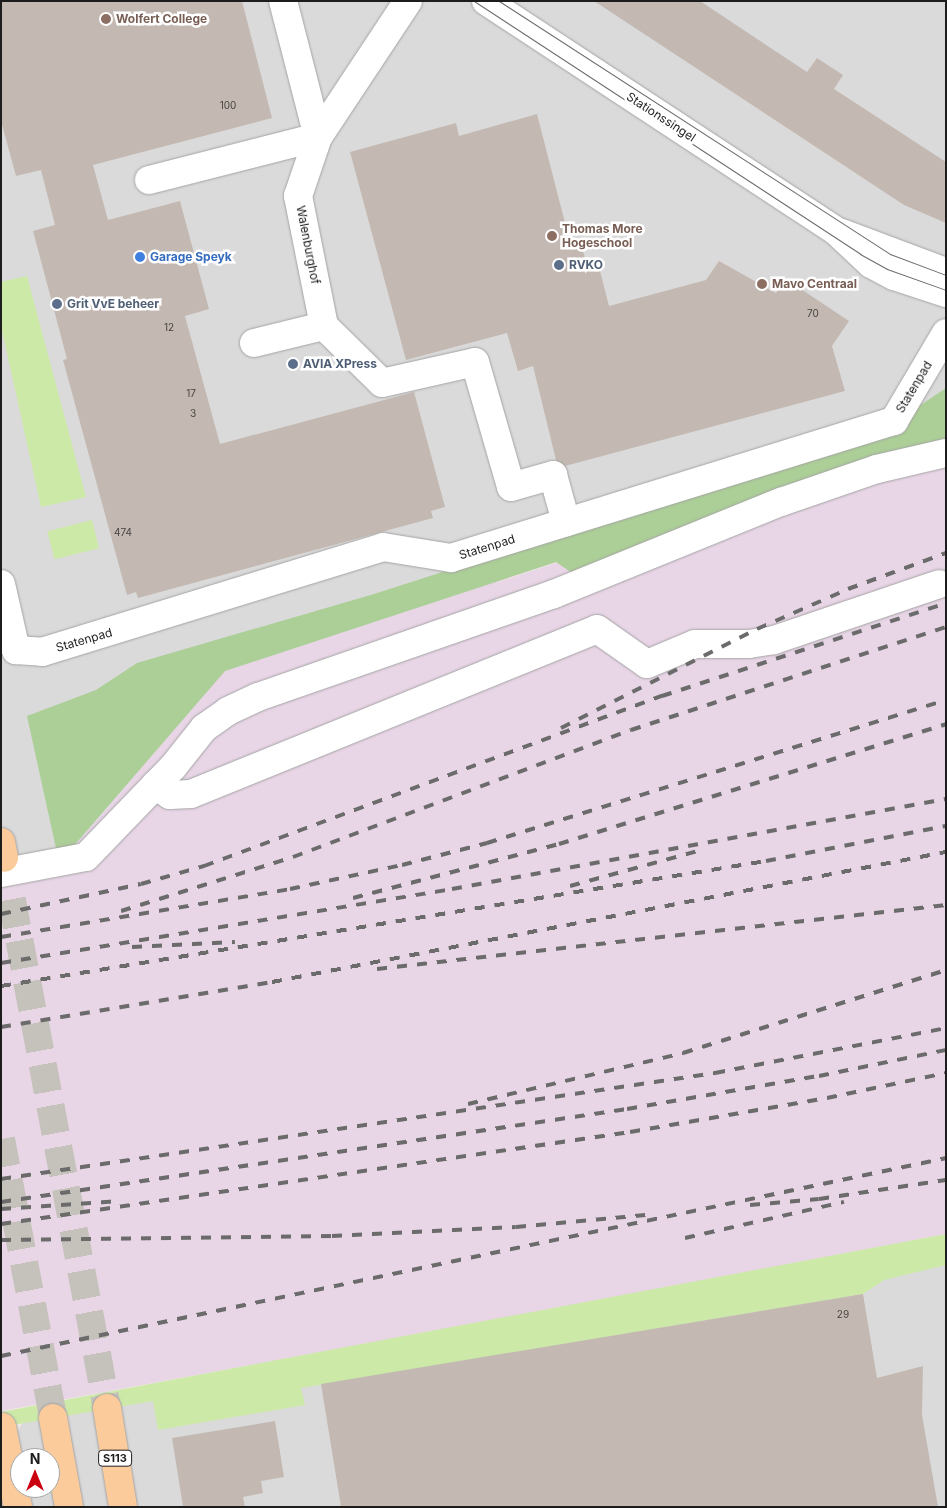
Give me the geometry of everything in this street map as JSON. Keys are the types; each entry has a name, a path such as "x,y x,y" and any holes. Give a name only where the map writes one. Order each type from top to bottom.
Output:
{"main road":[{"name":"S113","path":"108,1408 123,1507"},
{"path":"53,1418 69,1507"},
{"path":"2,1427 18,1507"}],"street":[{"path":"149,180 318,137 282,1"},
{"name":"Walenburghof","path":"324,326 298,196 318,137 408,1"},
{"name":"Stationssingel","path":"486,1 836,231 871,264 894,276 946,294"},
{"name":"Stationssingel","path":"836,231 946,272"},
{"path":"254,344 324,326 382,383 475,362 511,487 553,475 566,522"},
{"name":"Statenpad","path":"1,584 16,650 42,652 383,547 451,558 894,421 946,334"},
{"path":"2,858 86,857 156,785 204,728 228,711 258,697 554,594 781,502 876,469 946,453"},
{"path":"156,785 170,795 191,794 597,629 647,664 695,644 749,644 774,640 939,584"}],"shaded area":[{"path":"1,1 946,1 946,436 499,581 72,849 1,867"},
{"path":"946,436 946,1234 534,1313 1,1411 1,867 72,849 225,671"},
{"path":"946,1242 946,1507 1,1507 1,1456 28,1415"}],"green space":[{"path":"27,276 86,497 41,507 1,326 1,282"},
{"path":"946,388 946,439 870,462 575,575 556,562 225,671 71,849 57,853 27,716 96,690 137,663 374,594 882,431"},
{"path":"92,520 99,548 54,559 47,531"},
{"path":"946,1234 946,1265 884,1280 863,1294 301,1388 305,1405 158,1430 153,1401 1,1427 1,1412"}],"building":[{"path":"1,1 242,1 272,118 93,165 108,220 180,201 209,309 185,316 220,444 414,392 445,507 431,511 433,518 138,598 136,592 127,595 63,360 67,359 33,231 55,225 41,170 16,176 1,121"},
{"path":"594,1 700,1 807,72 817,58 843,75 834,89 946,162 946,223 904,205"},
{"path":"537,114 572,250 582,247 588,270 599,267 609,306 706,280 719,261 776,293 786,279 849,321 832,346 845,391 565,466 556,460 533,366 518,371 507,333 406,360 350,152 456,123 459,136"},
{"path":"863,1294 877,1378 923,1366 922,1415 938,1507 341,1507 321,1384"},
{"path":"275,1421 284,1477 261,1481 263,1493 243,1497 245,1507 183,1507 172,1438"}],"tunnel":[{"path":"4,858 107,1408"},
{"path":"1,1139 53,1418"}],"tram line":[{"path":"474,1 860,254 887,269 946,290"},
{"path":"499,1 890,254 946,275"}],"railway":[{"path":"561,728 757,629 848,589 946,553"},
{"path":"1,914 141,884 204,866 662,696 946,603"},
{"path":"121,911 293,857 631,730 946,627"},
{"path":"1,937 290,889 402,865 487,843 946,700"},
{"path":"353,898 559,844 946,724"},
{"path":"1,963 452,889 946,799"},
{"path":"1,986 766,861 946,826"},
{"path":"570,886 698,851"},
{"path":"1,1027 272,982 946,852"},
{"path":"377,969 946,905"},
{"path":"132,947 235,942"},
{"path":"468,1104 683,1053 946,970"},
{"path":"1,1179 715,1073 946,1028"},
{"path":"1,1202 627,1109 819,1076 946,1050"},
{"path":"1,1224 630,1132 827,1098 946,1073"},
{"path":"1,1356 946,1158"},
{"path":"750,1205 819,1199 946,1180"},
{"path":"1,1209 121,1201"},
{"path":"685,1238 844,1202"},
{"path":"1,1240 332,1236 516,1227 645,1215"}],"place":[{"name":"Wolfert College","path":"106,19"},
{"name":"Thomas More Hogeschool","path":"552,236"},
{"name":"Garage Speyk","path":"140,257"},
{"name":"RVKO","path":"559,265"},
{"name":"Mavo Centraal","path":"762,284"},
{"name":"Grit VvE beheer","path":"57,304"},
{"name":"AVIA XPress","path":"293,364"}]}
